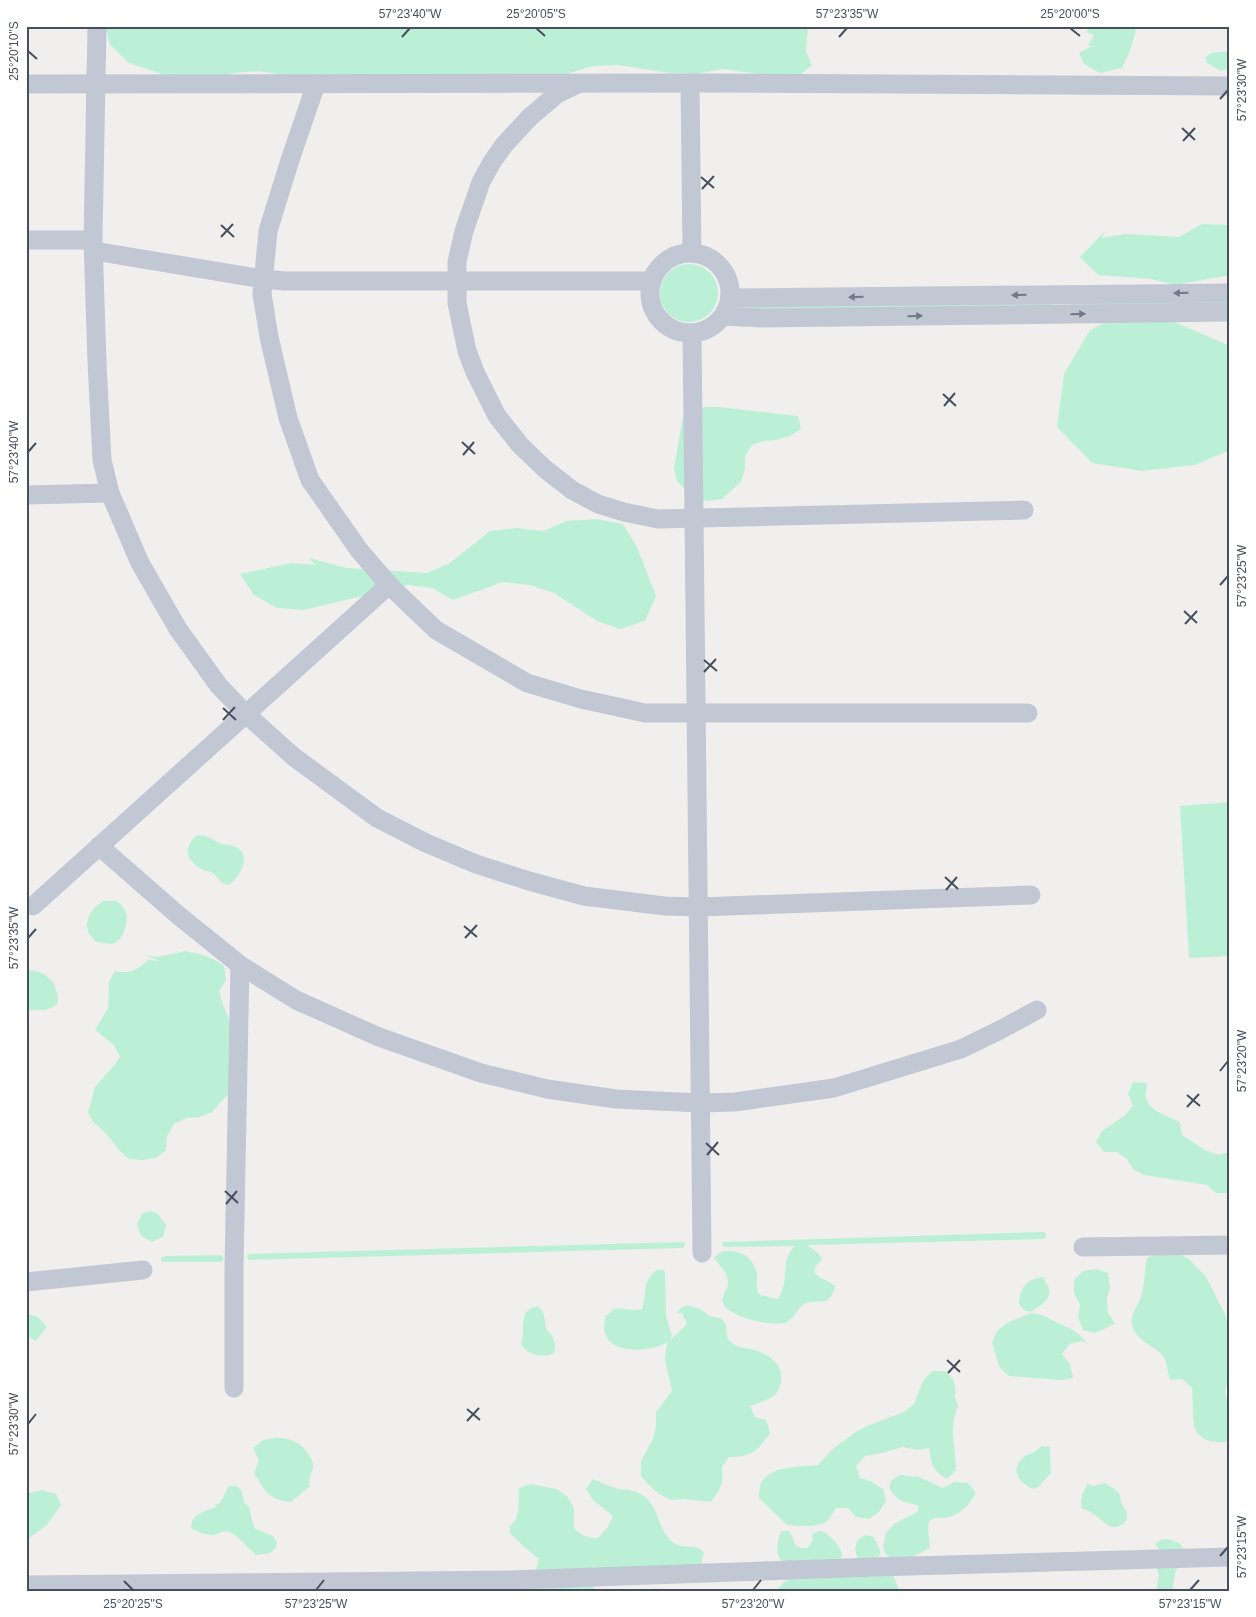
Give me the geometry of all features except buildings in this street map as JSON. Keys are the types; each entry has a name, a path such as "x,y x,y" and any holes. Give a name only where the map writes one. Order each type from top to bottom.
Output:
{"street":[{"path":"97,26 94,246 102,460 110,493 140,563 178,629 219,686 246,714 294,757 377,818 476,864 584,896 665,906 698,907 1031,895"},
{"path":"26,84 1230,86"},
{"path":"316,84 268,231 262,294 269,337 288,418 310,480 359,550 389,585 436,630 527,683 581,699 645,713 1028,713"},
{"path":"580,84 557,94 530,117 504,145 492,162 481,182 464,231 457,262 457,303 467,351 475,372 497,416 520,445 545,469 572,490 598,504 658,519 1024,510"},
{"path":"690,84 692,253"},
{"path":"26,240 94,246 263,279 284,281 652,281"},
{"path":"692,253 705,256 716,262 730,284 730,298 723,316 715,325 704,331 692,333 668,326 659,317 653,306 650,293 652,281 658,269 667,260 679,255 692,253"},
{"path":"730,298 1230,293"},
{"path":"723,316 762,318 1230,312"},
{"path":"692,333 702,1253"},
{"path":"26,495 110,493"},
{"path":"30,906 389,585"},
{"path":"99,846 178,915 240,965 296,1000 379,1037 481,1073 547,1089 616,1099 700,1103 735,1102 834,1088 961,1049 1037,1010"},
{"path":"234,1388 234,1250 240,965"},
{"path":"1083,1248 1230,1246"},
{"path":"26,1282 143,1270"},
{"path":"26,1585 119,1588 511,1580 864,1567 1230,1557"}],"green space":[{"path":"105,26 808,26 806,51 812,65 799,76 773,76 722,69 697,74 670,73 618,65 593,66 543,81 334,84 259,71 234,73 206,82 180,80 129,63 110,45"},
{"path":"1091,26 1136,26 1133,42 1122,68 1100,73 1084,64 1079,53 1092,46 1088,45 1094,35 1086,32"},
{"path":"1230,51 1230,68 1221,71 1207,63 1206,57 1209,55"},
{"path":"1202,224 1230,225 1230,275 1176,285 1151,279 1098,275 1080,257 1104,232 1102,238 1126,234 1179,237"},
{"path":"689,264 705,269 713,277 718,293 713,309 705,317 689,322 673,317 665,309 660,293 665,277 673,269"},
{"path":"1230,300 1230,305 1140,307 1230,346 1230,450 1195,465 1142,471 1092,463 1057,427 1064,374 1090,330 1137,307 1070,305 1070,303"},
{"path":"1052,303 1052,305 750,311 748,309 748,307"},
{"path":"705,407 798,416 801,429 790,436 752,445 745,456 745,469 741,482 722,499 708,501 695,499 677,481 674,468 683,416 683,419"},
{"path":"597,519 623,524 637,547 656,596 645,621 620,629 597,621 554,593 530,585 503,582 453,600 432,588 408,585 304,610 277,608 254,595 240,574 291,563 315,565 309,558 347,568 427,573 450,563 490,531 517,528 543,531 567,521"},
{"path":"1230,802 1230,956 1189,958 1180,806"},
{"path":"197,835 208,837 222,844 234,846 243,854 244,859 241,871 229,885 221,882 213,873 203,870 193,863 188,854 188,849 192,840"},
{"path":"103,901 116,901 123,907 126,914 127,918 123,933 115,943 107,944 95,941 90,936 88,930 87,925 90,914"},
{"path":"185,951 206,956 224,966 226,980 219,991 225,1011 242,1040 229,1093 212,1112 200,1117 187,1118 174,1124 167,1136 166,1150 156,1158 129,1159 104,1131 94,1123 88,1112 95,1087 120,1057 114,1045 95,1030 108,1008 109,982 115,971 121,972 137,969 149,960 160,961 145,955 158,957"},
{"path":"26,970 40,972 50,979 56,989 58,1003 55,1006 43,1010 26,1009"},
{"path":"1133,1082 1147,1083 1146,1096 1149,1104 1156,1111 1180,1122 1182,1135 1205,1150 1218,1155 1230,1152 1230,1193 1216,1193 1207,1185 1144,1175 1133,1169 1127,1159 1117,1152 1104,1152 1096,1142 1102,1131 1124,1116 1133,1106 1128,1094"},
{"path":"150,1211 158,1214 166,1225 163,1237 152,1242 141,1236 137,1224 143,1213"},
{"path":"1044,1232 1046,1237 1044,1239 807,1245 818,1253 822,1259 814,1272 835,1286 832,1294 826,1301 813,1301 803,1305 787,1322 772,1324 742,1317 727,1308 723,1303 723,1296 728,1280 714,1258 719,1253 726,1251 745,1255 752,1262 756,1271 758,1293 778,1299 784,1285 788,1257 790,1251 795,1246 725,1247 722,1245 723,1242"},
{"path":"683,1242 685,1246 683,1248 249,1260 247,1256 249,1254"},
{"path":"1173,1251 1189,1259 1206,1277 1225,1314 1230,1329 1230,1370 1225,1392 1230,1415 1230,1437 1226,1442 1213,1441 1204,1438 1198,1433 1193,1418 1192,1388 1182,1379 1170,1380 1162,1354 1141,1339 1133,1327 1132,1318 1142,1292 1147,1258 1159,1253"},
{"path":"221,1255 224,1259 221,1262 161,1261 161,1258 165,1256"},
{"path":"1096,1269 1108,1273 1110,1287 1107,1299 1108,1313 1115,1324 1095,1333 1083,1330 1078,1317 1080,1305 1074,1293 1074,1280 1083,1271"},
{"path":"657,1270 665,1272 666,1316 672,1335 670,1340 687,1324 682,1313 676,1313 687,1305 700,1309 710,1316 722,1319 726,1325 727,1337 733,1344 768,1356 780,1369 780,1388 774,1396 750,1406 755,1417 766,1420 770,1433 754,1452 743,1456 729,1457 722,1467 723,1478 721,1486 711,1502 684,1499 671,1500 659,1494 641,1476 641,1461 653,1439 656,1426 656,1412 672,1391 665,1362 668,1342 647,1349 635,1350 624,1348 614,1345 607,1338 604,1329 606,1316 616,1308 642,1309 647,1283 652,1274"},
{"path":"1042,1277 1049,1289 1048,1298 1030,1312 1024,1310 1019,1305 1020,1294 1024,1286 1036,1278"},
{"path":"538,1306 544,1314 546,1329 553,1337 555,1343 554,1353 545,1356 527,1351 521,1344 525,1316 531,1308"},
{"path":"26,1313 38,1317 47,1327 36,1341 26,1335"},
{"path":"1031,1313 1043,1315 1071,1329 1088,1344 1082,1341 1070,1344 1062,1354 1070,1364 1073,1378 1061,1380 1009,1376 1000,1368 992,1343 997,1331 1007,1323"},
{"path":"932,1371 946,1371 954,1381 956,1395 954,1394 958,1406 953,1423 956,1470 947,1479 933,1466 929,1448 917,1450 903,1447 865,1456 856,1466 860,1478 872,1482 883,1489 886,1501 879,1512 869,1519 856,1517 848,1508 836,1508 827,1521 819,1525 787,1525 759,1498 760,1486 769,1474 785,1468 818,1465 835,1447 856,1432 904,1412 914,1404 923,1381"},
{"path":"275,1438 296,1442 311,1457 313,1470 309,1480 310,1486 291,1502 277,1499 268,1494 254,1473 259,1460 253,1448 263,1440"},
{"path":"1042,1446 1050,1447 1051,1473 1038,1487 1033,1489 1024,1484 1018,1476 1018,1463"},
{"path":"902,1475 917,1476 943,1488 954,1482 968,1483 976,1493 968,1505 958,1514 929,1521 930,1548 906,1560 894,1562 885,1553 883,1546 886,1533 894,1524 917,1512 919,1506 902,1501 892,1493 890,1489 891,1482"},
{"path":"593,1479 616,1488 639,1493 645,1497 652,1505 664,1532 670,1540 678,1545 696,1547 704,1552 701,1565 591,1579 595,1591 529,1591 538,1564 538,1558 510,1533 510,1526 516,1519 519,1504 519,1488 531,1484 556,1489 567,1496 574,1508 574,1528 585,1536 598,1538 607,1528 613,1516 593,1500 586,1489"},
{"path":"1105,1483 1120,1495 1121,1502 1127,1513 1127,1520 1115,1527 1110,1526 1094,1514 1082,1509 1081,1505 1081,1499 1087,1484 1093,1486"},
{"path":"229,1486 236,1486 241,1490 244,1502 249,1507 254,1528 273,1536 277,1542 275,1549 270,1553 256,1555 240,1539 228,1531 210,1535 191,1528 192,1522 197,1515 220,1503"},
{"path":"42,1490 56,1494 61,1505 47,1525 26,1540 26,1496 29,1493"},
{"path":"782,1531 789,1531 795,1545 801,1548 807,1548 813,1541 812,1535 818,1531 823,1532 837,1545 842,1556 837,1563 782,1561 777,1548"},
{"path":"865,1535 874,1537 881,1553 874,1564 860,1562 856,1554 856,1543"},
{"path":"1168,1539 1179,1543 1183,1548 1181,1561 1175,1573 1172,1591 1156,1591 1159,1576 1155,1563 1160,1551 1155,1544 1161,1540"},
{"path":"815,1571 882,1571 894,1577 899,1590 776,1591 793,1576 792,1579"}]}
